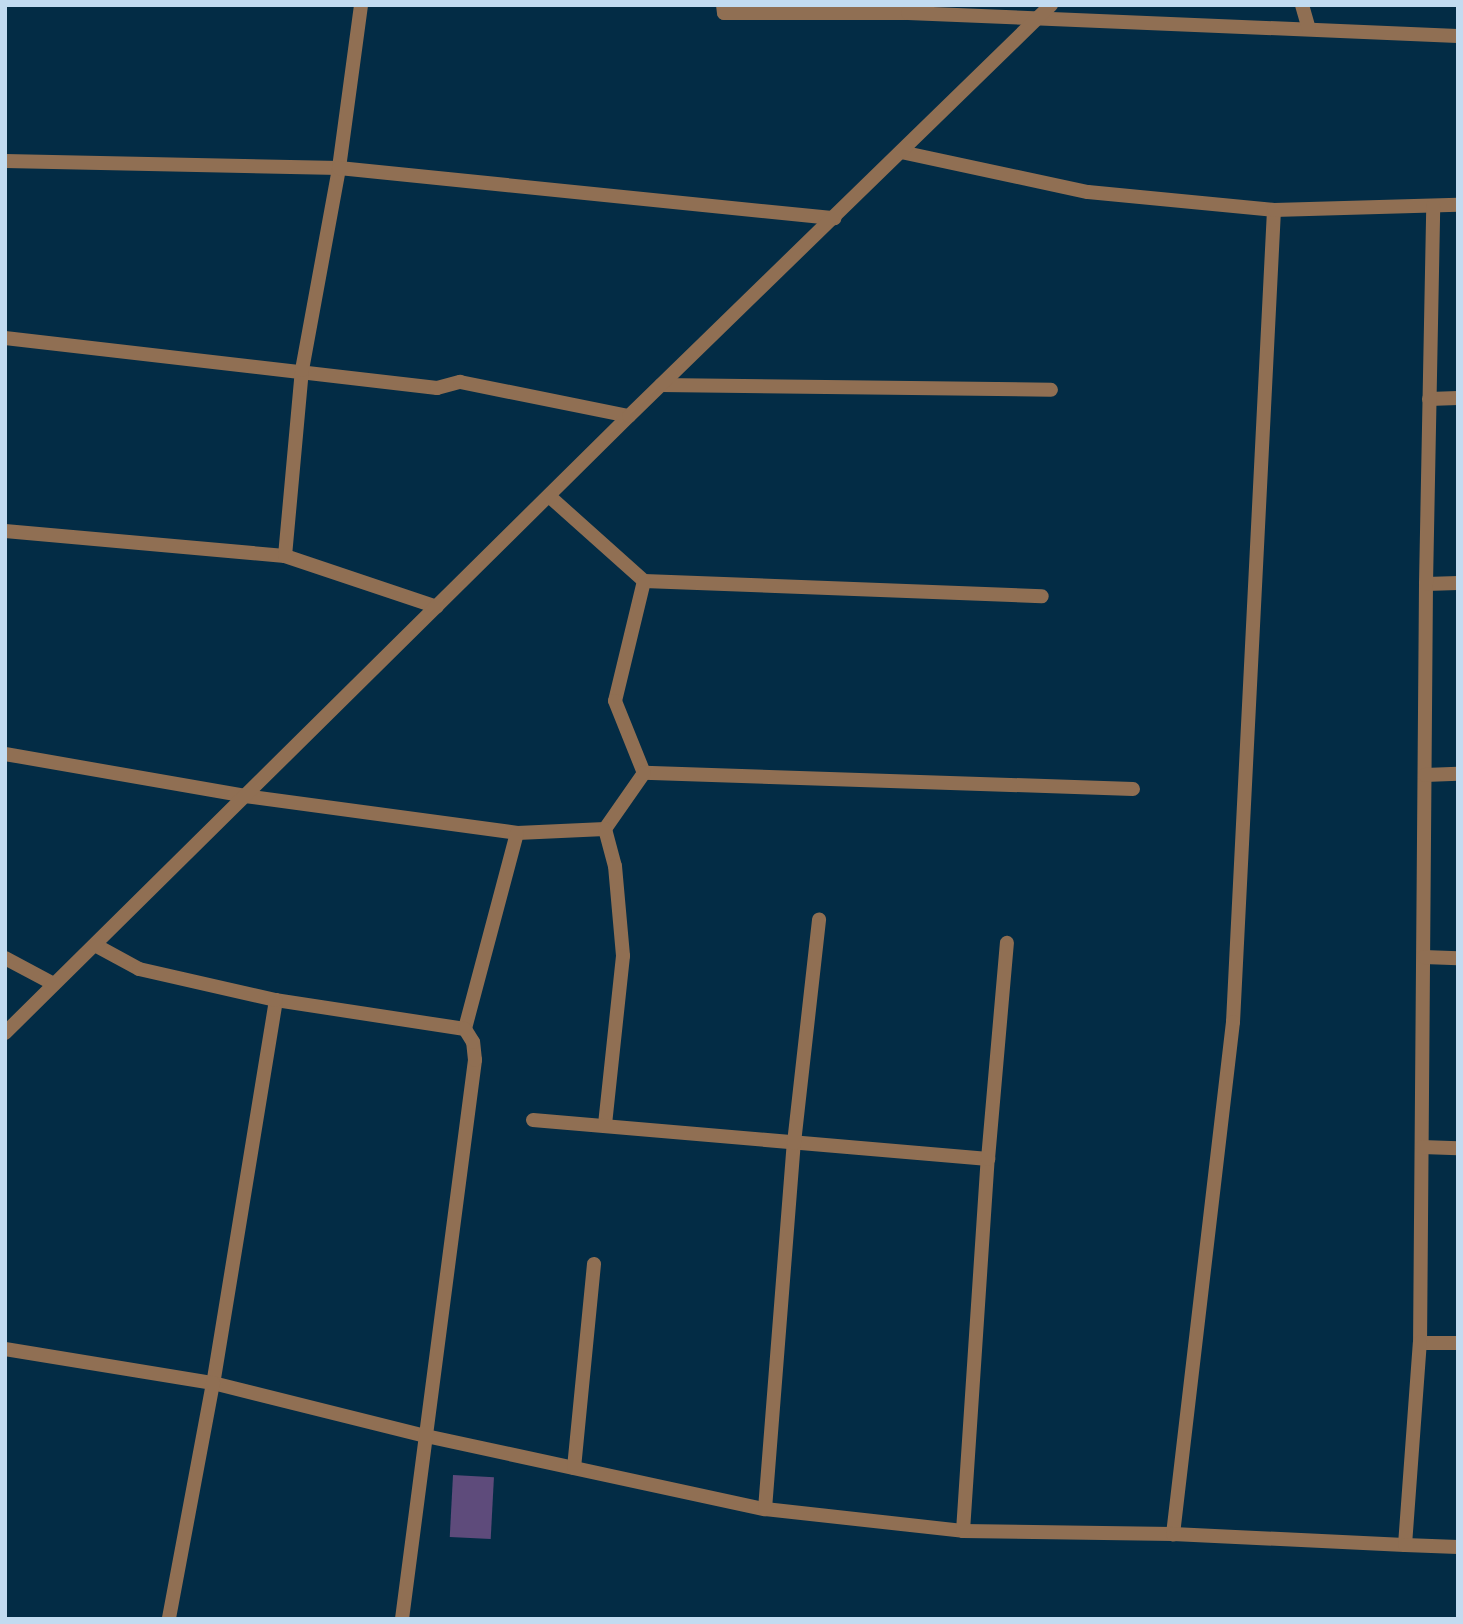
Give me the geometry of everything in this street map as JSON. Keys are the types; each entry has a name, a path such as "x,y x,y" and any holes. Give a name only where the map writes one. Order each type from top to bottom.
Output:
{"street":[{"path":"285,556 302,370 340,168 361,5"},
{"path":"723,5 724,13 907,9 1039,18 1458,36"},
{"path":"5,1033 629,416 1051,5"},
{"path":"1302,5 1309,29"},
{"path":"901,152 1088,192 1274,210 1458,205"},
{"path":"5,161 340,168 834,218"},
{"path":"1405,1545 1420,1343 1426,584 1433,206"},
{"path":"1173,1534 1233,1022 1274,210"},
{"path":"5,338 437,387 460,382 629,416"},
{"path":"661,385 1051,390"},
{"path":"1429,399 1458,398"},
{"path":"549,496 644,582 1042,596"},
{"path":"5,531 285,556 437,607"},
{"path":"644,582 615,701 644,772"},
{"path":"1426,584 1458,583"},
{"path":"5,754 245,796 517,833 605,829"},
{"path":"644,772 1133,789"},
{"path":"605,1124 623,956 615,866 605,829 644,772"},
{"path":"1425,775 1458,774"},
{"path":"402,1619 475,1060 473,1042 465,1029 517,833"},
{"path":"765,1509 794,1143 819,919"},
{"path":"963,1531 988,1159 1007,943"},
{"path":"95,945 139,969 276,1000 465,1029"},
{"path":"1424,957 1458,958"},
{"path":"5,958 54,984"},
{"path":"169,1619 213,1383 276,1000"},
{"path":"533,1120 605,1124 988,1159"},
{"path":"1422,1147 1458,1148"},
{"path":"574,1468 594,1264"},
{"path":"1420,1343 1458,1343"},
{"path":"5,1349 213,1383 426,1436 765,1509 963,1531 1173,1534 1458,1547"}],"building":[{"path":"453,1475 494,1477 491,1539 450,1537"}]}
